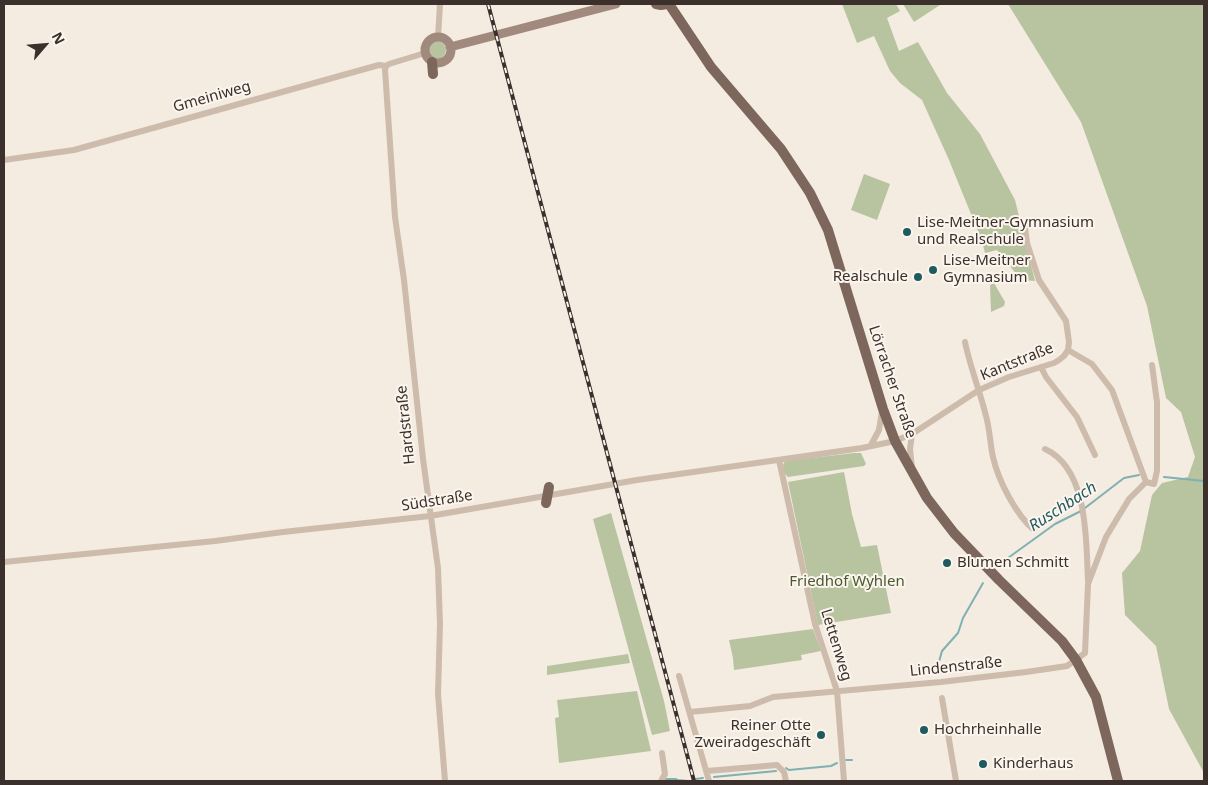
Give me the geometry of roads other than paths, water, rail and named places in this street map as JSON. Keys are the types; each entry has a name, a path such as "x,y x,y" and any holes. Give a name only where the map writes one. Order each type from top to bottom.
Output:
{"main road":[{"path":"656,4 668,4"},
{"name":"Lörracher Straße","path":"668,4 711,67 781,149 810,193 828,230 883,409 895,441 912,474 927,498 954,533 1062,642 1076,660 1096,697 1118,781"},
{"path":"436,62 436,75"},
{"path":"546,503 549,486"}],"street":[{"path":"438,38 440,4"},
{"path":"450,47 616,4"},
{"path":"438,38 446,40 450,47 447,59 436,62 428,59 426,53 427,43 430,40 438,38"},
{"name":"Gmeiniweg","path":"4,160 74,150 371,67 386,66 426,53"},
{"name":"Hardstraße","path":"386,66 395,217 440,593 438,694 446,781"},
{"name":"Kantstraße","path":"895,441 912,434 979,390 1009,377 1059,360 1068,350 1070,335 1066,321 1039,280 1027,243 1025,228"},
{"path":"965,342 987,417 992,456 998,473 1009,496 1027,524 1034,530"},
{"path":"1068,350 1092,364 1112,390 1146,482"},
{"path":"1146,482 1154,484 1157,471 1157,402 1152,365"},
{"path":"1041,367 1046,377 1077,417 1095,455"},
{"path":"871,445 879,430 883,409"},
{"path":"912,434 910,449 912,474"},
{"name":"Südstraße","path":"4,562 215,542 283,532 430,516 638,480 862,448 895,441"},
{"path":"1045,449 1060,459 1075,484 1084,512 1088,584 1086,648 1084,653 1076,660"},
{"name":"Lettenweg","path":"779,460 815,624 837,691 844,781"},
{"path":"1088,584 1106,537 1124,507 1146,482"},
{"path":"1087,564 1092,566 1096,563"},
{"name":"Lindenstraße","path":"690,712 750,706 773,697 1026,672 1067,666 1076,660"},
{"path":"680,676 710,781"},
{"path":"942,698 956,781"},
{"path":"661,781 665,774 662,753"},
{"path":"707,771 777,765 784,772 786,781"}],"waterway":[{"name":"Ruschbach","path":"1085,508 1124,478 1139,475"},
{"name":"Ruschbach","path":"1164,477 1204,481"},
{"name":"Ruschbach","path":"1001,563 1055,524 1081,511"},
{"name":"Ruschbach","path":"938,665 942,651 958,633 963,618 983,583"},
{"path":"846,760 852,760"},
{"path":"786,768 789,770 831,766 837,763"},
{"path":"714,777 776,771"},
{"path":"696,779 703,778"},
{"path":"666,779 676,779 679,781"},
{"path":"677,780 688,781"}],"railway":[{"path":"488,4 694,781"}],"place":[{"name":"Lise-Meitner-Gymnasium und Realschule","path":"907,232"},
{"name":"Lise-Meitner Gymnasium","path":"933,270"},
{"name":"Realschule","path":"918,277"},
{"name":"Blumen Schmitt","path":"947,563"},
{"name":"Hochrheinhalle","path":"924,730"},
{"name":"Reiner Otte Zweiradgeschäft","path":"821,735"},
{"name":"Kinderhaus","path":"983,764"}],"park label":[{"name":"Friedhof Wyhlen","path":"847,582"}]}
